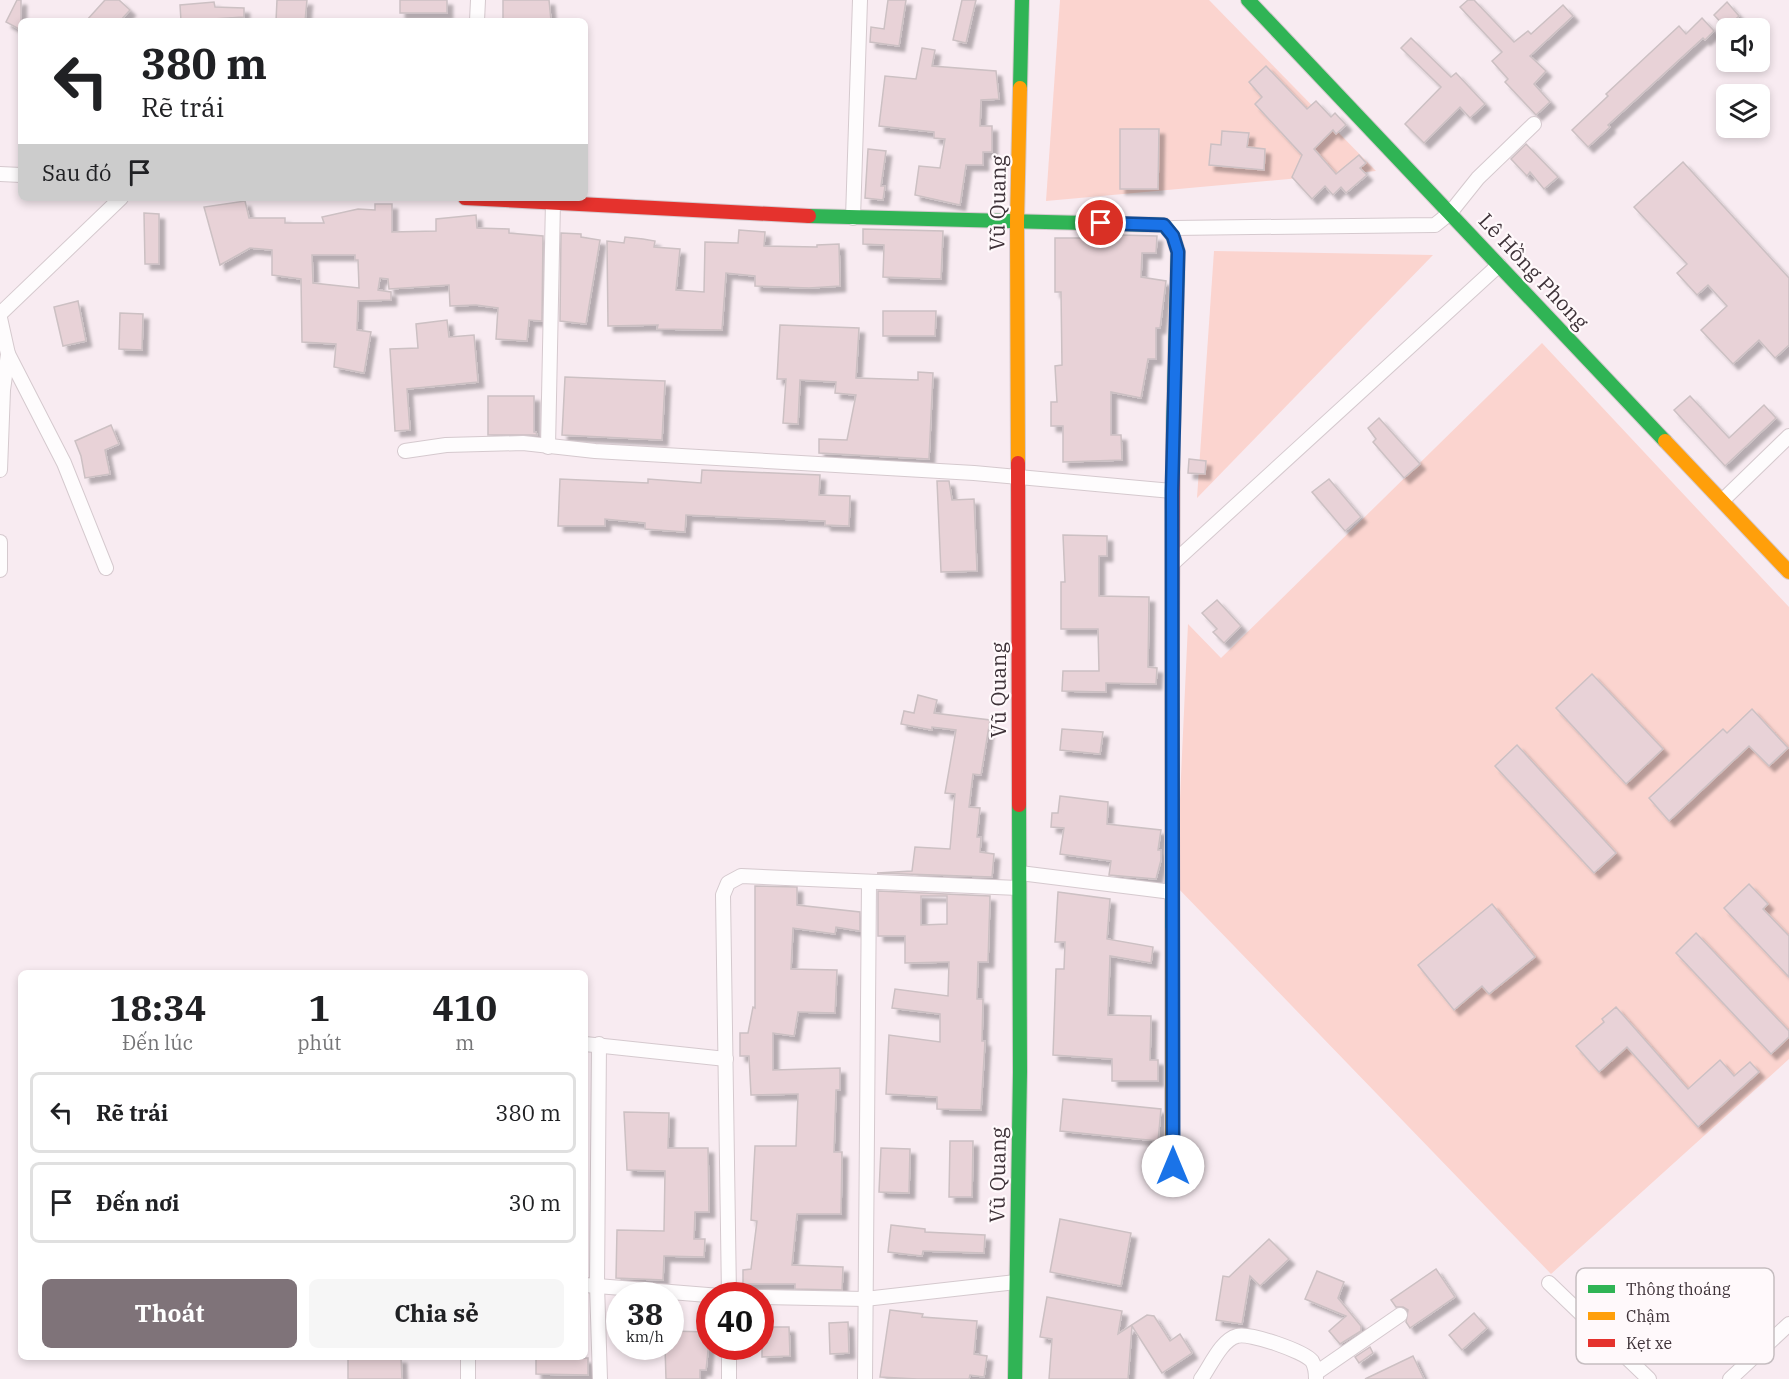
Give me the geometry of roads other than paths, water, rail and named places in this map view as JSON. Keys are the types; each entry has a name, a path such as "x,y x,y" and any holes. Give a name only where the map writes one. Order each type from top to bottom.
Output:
{"street":[{"path":"477,18 478,0"},
{"path":"853,218 860,0"},
{"name":"Vũ Quang","path":"1015,1379 1020,1072 1017,221 1022,0"},
{"name":"Lê Hồng Phong","path":"1248,0 1789,572"},
{"path":"1173,1166 1172,491 1178,252 1173,228 1435,225 1450,213 1478,178 1534,123"},
{"path":"0,174 18,176"},
{"path":"106,568 64,463 8,354 0,316 118,201"},
{"path":"548,447 553,201 853,218 1164,225 1173,236"},
{"path":"1173,563 1499,265"},
{"path":"0,470 3,390 8,354"},
{"path":"1722,501 1789,436"},
{"path":"405,451 473,444 524,443 548,447 963,472 1172,491"},
{"path":"0,542 0,570"},
{"path":"1020,873 1172,892"},
{"path":"729,1282 723,895 728,883 741,876 1019,888"},
{"path":"865,1379 869,882"},
{"path":"600,1379 591,1285 592,1044 726,1059"},
{"path":"774,1298 865,1299 1016,1282"},
{"path":"1549,1283 1576,1309"},
{"path":"591,1285 696,1294"},
{"path":"1201,1379 1228,1341 1236,1336 1247,1335 1301,1353 1312,1362 1316,1376 1400,1315"},
{"path":"1774,1338 1789,1324"},
{"path":"468,1360 468,1379"},
{"path":"729,1360 729,1379"},
{"path":"1633,1364 1649,1379"},
{"path":"1730,1379 1746,1364"}]}
